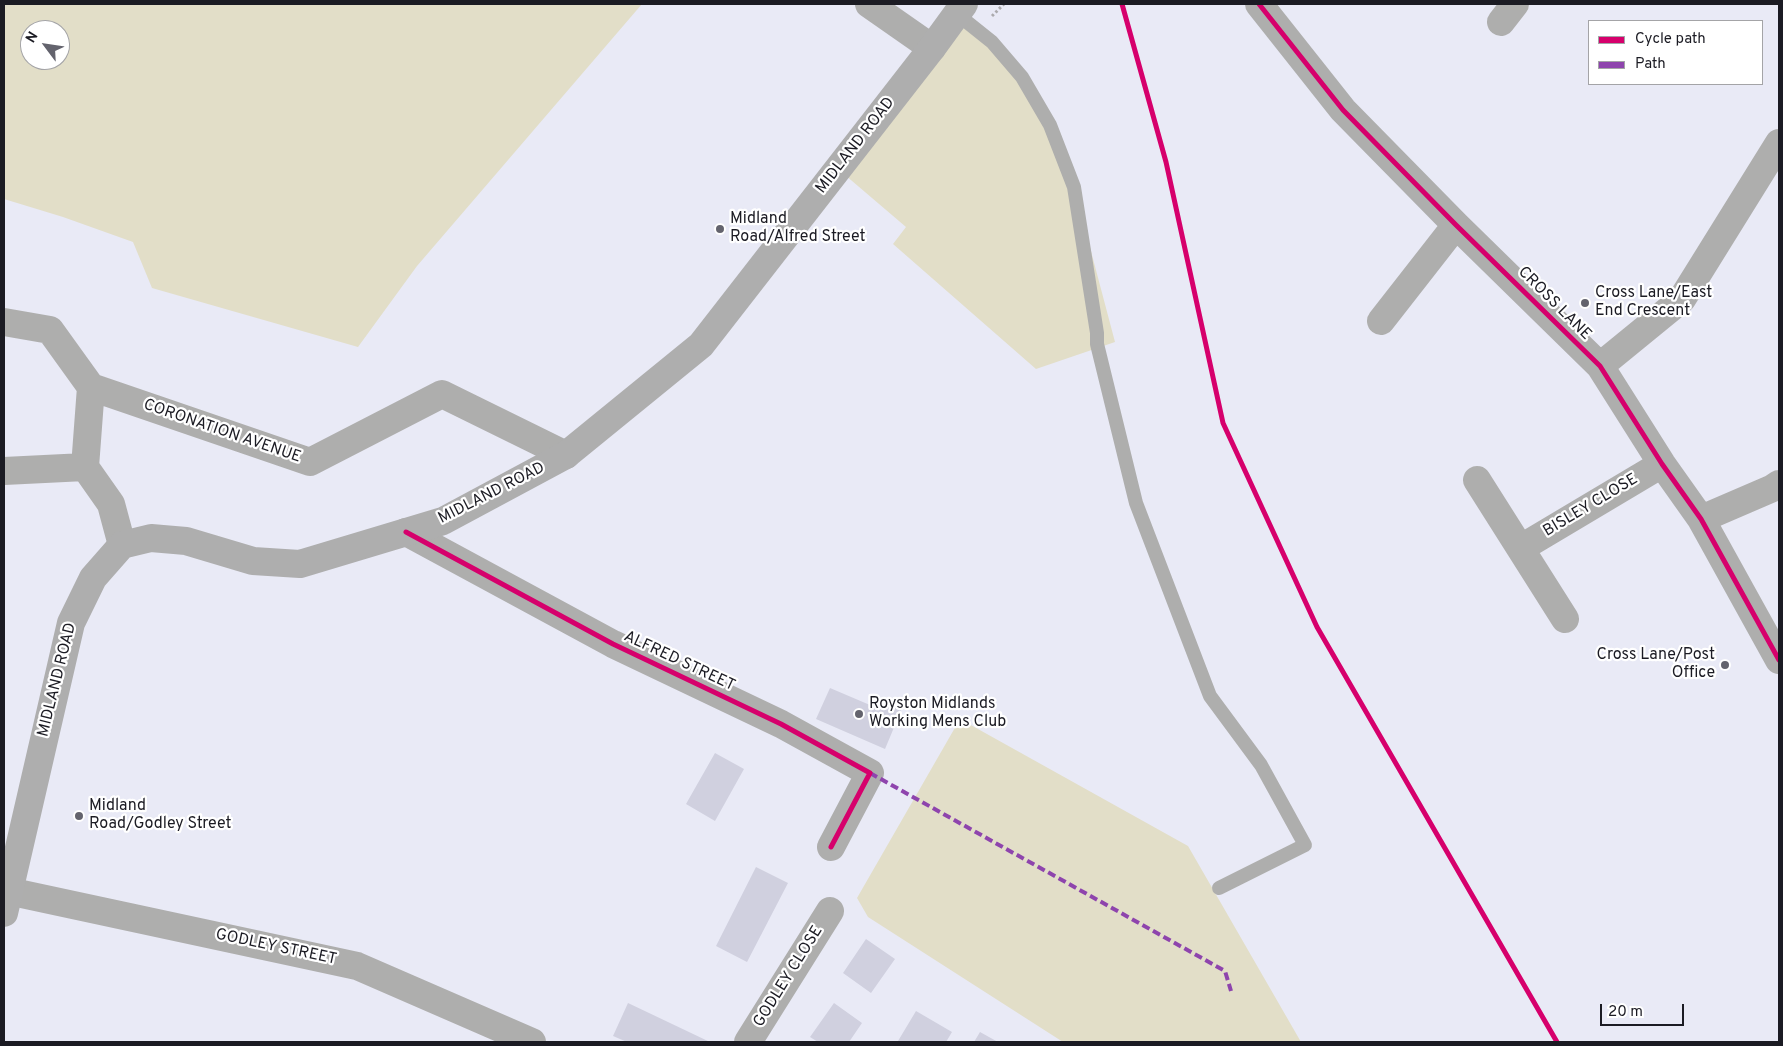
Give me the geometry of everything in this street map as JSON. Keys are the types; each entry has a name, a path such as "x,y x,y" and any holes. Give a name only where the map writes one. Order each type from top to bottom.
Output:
{"main road":[{"name":"MIDLAND ROAD","path":"6,902 71,623 92,578 122,545 151,538 186,541 253,561 300,564 443,521 566,455 701,345 932,48 960,9"}],"street":[{"path":"868,4 932,48"},
{"name":"CROSS LANE","path":"1259,4 1343,110 1456,225 1600,366 1662,464 1701,519 1779,660"},
{"path":"1600,366 1682,299 1779,143"},
{"path":"1381,321 1456,225"},
{"path":"4,322 50,330 91,387 85,467 111,504 122,545"},
{"name":"CORONATION AVENUE","path":"91,387 310,462 442,394 566,455"},
{"name":"BISLEY CLOSE","path":"1521,548 1662,464"},
{"path":"4,471 85,467"},
{"path":"1477,480 1565,619"},
{"path":"1701,519 1779,484"},
{"name":"ALFRED STREET","path":"406,532 613,644 780,724 870,774 831,848"},
{"name":"GODLEY STREET","path":"6,902 357,966 532,1042"},
{"name":"GODLEY CLOSE","path":"748,1042 830,911"}],"lane":[{"path":"960,9 1022,77 1050,126 1074,187 1098,344 1136,503 1210,696 1261,765 1304,845 1219,888"}],"shaded area":[{"path":"4,4 642,4 417,266 358,347 152,288 133,242 63,217 4,199"},
{"path":"957,14 1022,77 1074,187 1115,342 1036,369 893,244 906,227 838,169"},
{"path":"960,719 1188,846 1301,1042 1063,1042 868,917 857,898"}],"building":[{"name":"Royston Midlands Working Mens Club","path":"830,688 877,708 882,697 903,706 885,749 816,719"},
{"path":"715,753 744,769 715,821 686,804"},
{"path":"756,867 788,883 747,962 716,946"},
{"path":"866,939 895,959 871,993 843,973"},
{"path":"628,1003 710,1042 627,1042 613,1036"},
{"path":"834,1003 862,1023 849,1042 818,1042 810,1037"},
{"path":"916,1011 952,1032 946,1042 898,1041"},
{"path":"980,1032 998,1042 974,1042"}],"marked path":[{"path":"870,773 1225,971 1231,991"}],"cycle path":[{"path":"1122,4 1166,162 1223,423 1317,627 1557,1042"},
{"path":"1259,4 1343,110 1456,225 1600,366 1662,464 1701,519 1779,660"},
{"path":"406,532 613,644 781,724 870,773 831,847"}],"place":[{"name":"Midland Road/Alfred Street","path":"720,229"},
{"name":"Cross Lane/East End Crescent","path":"1585,303"},
{"name":"Cross Lane/Post Office","path":"1725,665"},
{"name":"Royston Midlands Working Mens Club","path":"859,714"},
{"name":"Midland Road/Godley Street","path":"79,816"}]}
